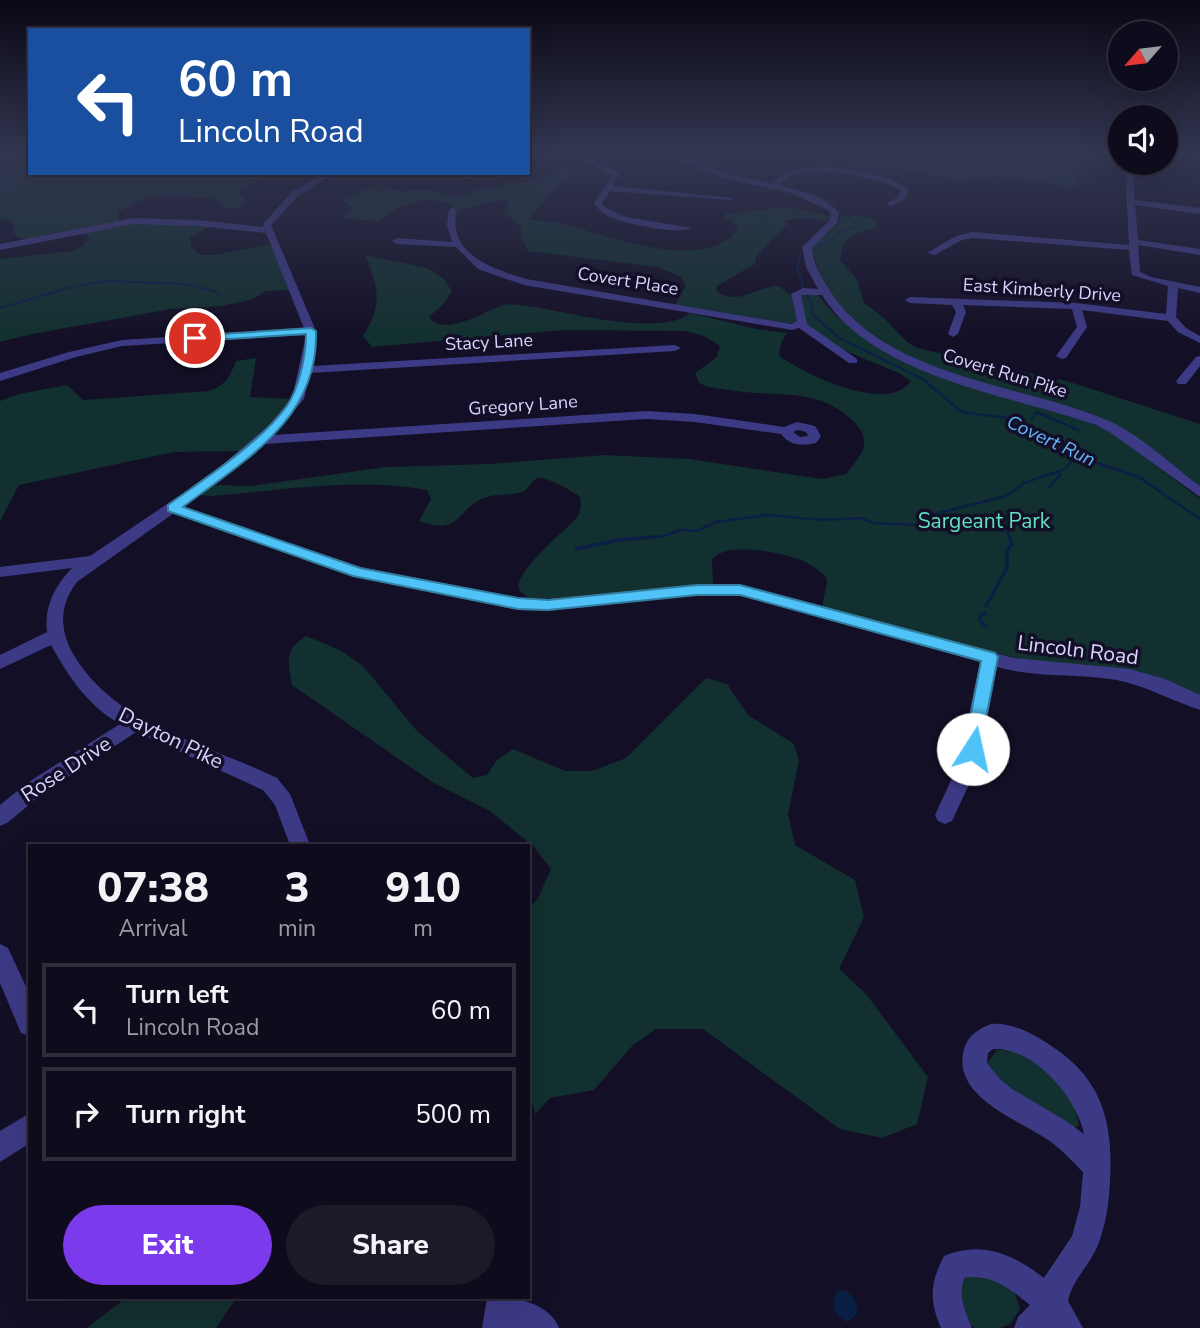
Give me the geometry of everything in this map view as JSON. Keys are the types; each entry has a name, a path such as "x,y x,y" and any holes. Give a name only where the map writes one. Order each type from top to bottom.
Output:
{"street":[{"path":"0,377 73,354 122,343 311,331 289,275 267,230 273,216"},
{"path":"397,241 460,245 450,223 452,216"},
{"path":"615,216 688,228"},
{"name":"Covert Run Pike","path":"835,216 834,222 807,250 822,292 838,314 900,353 982,388 1100,422 1116,430 1200,493"},
{"path":"1132,216 1137,274 1200,290"},
{"path":"0,247 132,221 195,223 267,230"},
{"path":"932,253 959,237 979,235 1200,252"},
{"name":"Covert Place","path":"460,245 476,264 524,282 777,326 800,325"},
{"path":"1174,285 1171,318 1182,330 1200,340"},
{"path":"822,292 805,291 796,294 802,318 800,325 853,361"},
{"name":"East Kimberly Drive","path":"910,300 1076,306 1171,318"},
{"path":"953,334 961,312 956,301"},
{"path":"1062,356 1081,330 1082,322 1076,306"},
{"name":"Dayton Pike","path":"300,844 283,800 270,784 134,724 100,701 78,678 56,635 54,607 69,583 92,561 173,508 262,440 297,400 306,370 311,331"},
{"name":"Stacy Lane","path":"306,370 675,348"},
{"path":"1182,381 1200,359"},
{"name":"Gregory Lane","path":"262,440 646,415 695,418 785,431"},
{"name":"Lincoln Road","path":"173,508 358,572 518,604 548,605 697,590 740,590 1039,669 1087,670 1137,677 1164,684 1200,703"},
{"path":"0,572 92,561"},
{"path":"0,663 56,635"},
{"path":"945,815 961,783 972,752 990,657"},
{"name":"Rose Drive","path":"0,817 34,789 134,724"},
{"path":"0,956 28,1019"},
{"path":"1060,1316 1058,1281 1082,1248 1096,1199 1097,1166 1097,1129 1078,1087 1065,1072 1036,1050 1000,1034 989,1036 974,1054 980,1077 990,1088 1058,1130 1097,1166"},
{"path":"0,1148 28,1127"},
{"path":"957,1328 947,1308 944,1290 954,1266 965,1261 975,1260 1022,1278 1060,1316"},
{"path":"500,1310 544,1328"},
{"path":"1029,1328 1060,1316"}],"green space":[{"path":"118,216 119,221 35,239 19,238 14,233 14,222 0,218"},
{"path":"344,216 387,216 379,221 341,218"},
{"path":"506,216 531,216 529,219 562,224 632,243 683,251 706,248 725,241 739,226 723,216 832,217 828,221 809,218 784,220 787,224 756,257 755,264 717,286 716,291 732,297 779,286 791,296 797,321 789,324 675,305 686,286 681,277 658,267 528,251 521,236 521,226"},
{"path":"863,216 876,220 876,228 855,234 843,244 840,260 857,279 864,303 883,317 907,342 917,348 1070,382 1200,424 1200,486 1135,438 1093,421 944,372 876,339 847,318 830,295 811,248 840,222 840,217"},
{"path":"135,222 211,225 190,238 191,247 201,255 215,255 270,244 290,290 266,291 250,300 221,306 171,309 0,342 0,259 72,251 83,246 89,239 86,231"},
{"name":"Sargeant Park","path":"365,255 427,268 443,278 452,291 429,317 444,325 465,321 509,304 633,323 675,320 690,313 756,329 787,333 781,343 779,356 807,372 846,388 884,394 900,390 911,381 899,373 843,350 806,324 799,295 817,294 836,316 884,349 1087,421 1116,435 1200,499 1200,698 1152,675 1038,664 822,607 826,577 803,561 769,552 741,549 719,554 712,560 713,585 531,600 519,589 524,573 541,552 577,518 581,508 580,497 546,479 535,479 522,492 484,498 474,503 451,524 443,526 419,521 431,499 427,490 400,486 347,485 199,495 212,485 250,486 386,467 489,464 605,455 689,459 822,479 846,474 864,447 863,434 859,427 841,411 819,400 795,395 750,393 708,387 699,383 695,373 717,357 720,346 704,336 686,331 563,330 372,347 363,336 374,315 377,296"},
{"path":"256,358 250,397 292,399 274,422 243,451 174,452 19,485 0,521 0,401 19,394 67,385 83,400 208,391 226,380 236,361"},
{"path":"306,636 340,650 363,666 417,731 473,778 487,775 497,760 513,749 565,771 592,771 626,758 706,678 727,684 748,715 794,744 799,761 788,814 795,845 855,880 864,917 839,969 866,994 928,1077 917,1124 882,1138 840,1129 703,1029 656,1029 632,1046 594,1090 550,1098 535,1114 530,1095 530,908 538,898 551,869 533,846 490,811 432,782 292,685 289,657 299,641"},
{"path":"997,1050 1019,1051 1050,1071 1072,1101 1079,1125 1072,1130 999,1084 986,1064"},
{"path":"979,1273 1014,1291 1020,1309 1010,1324 1000,1328 975,1328 968,1323 957,1286 960,1280"},
{"path":"124,1299 236,1299 216,1328 87,1328"}],"water":[{"path":"843,1290 852,1296 856,1306 857,1314 848,1322 839,1317 834,1306 837,1292"}],"waterway":[{"name":"Covert Run","path":"813,250 838,236 840,231 856,227 857,224 850,217"},
{"name":"Covert Run","path":"801,255 797,266 803,287"},
{"path":"0,308 71,287 107,281 185,284 214,291 221,296"},
{"name":"Covert Run","path":"806,294 812,304 813,315 839,338 922,378"},
{"name":"Covert Run","path":"922,378 962,412 1007,418 1022,429 1076,456"},
{"path":"1031,419 1037,412 1078,430"},
{"path":"1058,471 1065,469 1076,456"},
{"name":"Covert Run","path":"1076,456 1139,477 1200,519"},
{"path":"633,539 664,536 680,530 697,531 716,522 767,515 822,520 860,518 874,523 916,525 938,513 1006,496 1024,483 1058,471"},
{"path":"1049,487 1060,475 1058,471"},
{"path":"1004,522 1010,539"},
{"path":"576,549 619,540 653,537"},
{"path":"986,606 1007,568 1007,550 1012,544 1009,537"},
{"path":"985,613 980,616 980,621 987,627"}],"route":[{"path":"195,338 311,331 311,345 300,392 290,410 247,453 173,508 358,572 518,604 548,605 697,590 740,590 990,657 973,749"}]}
